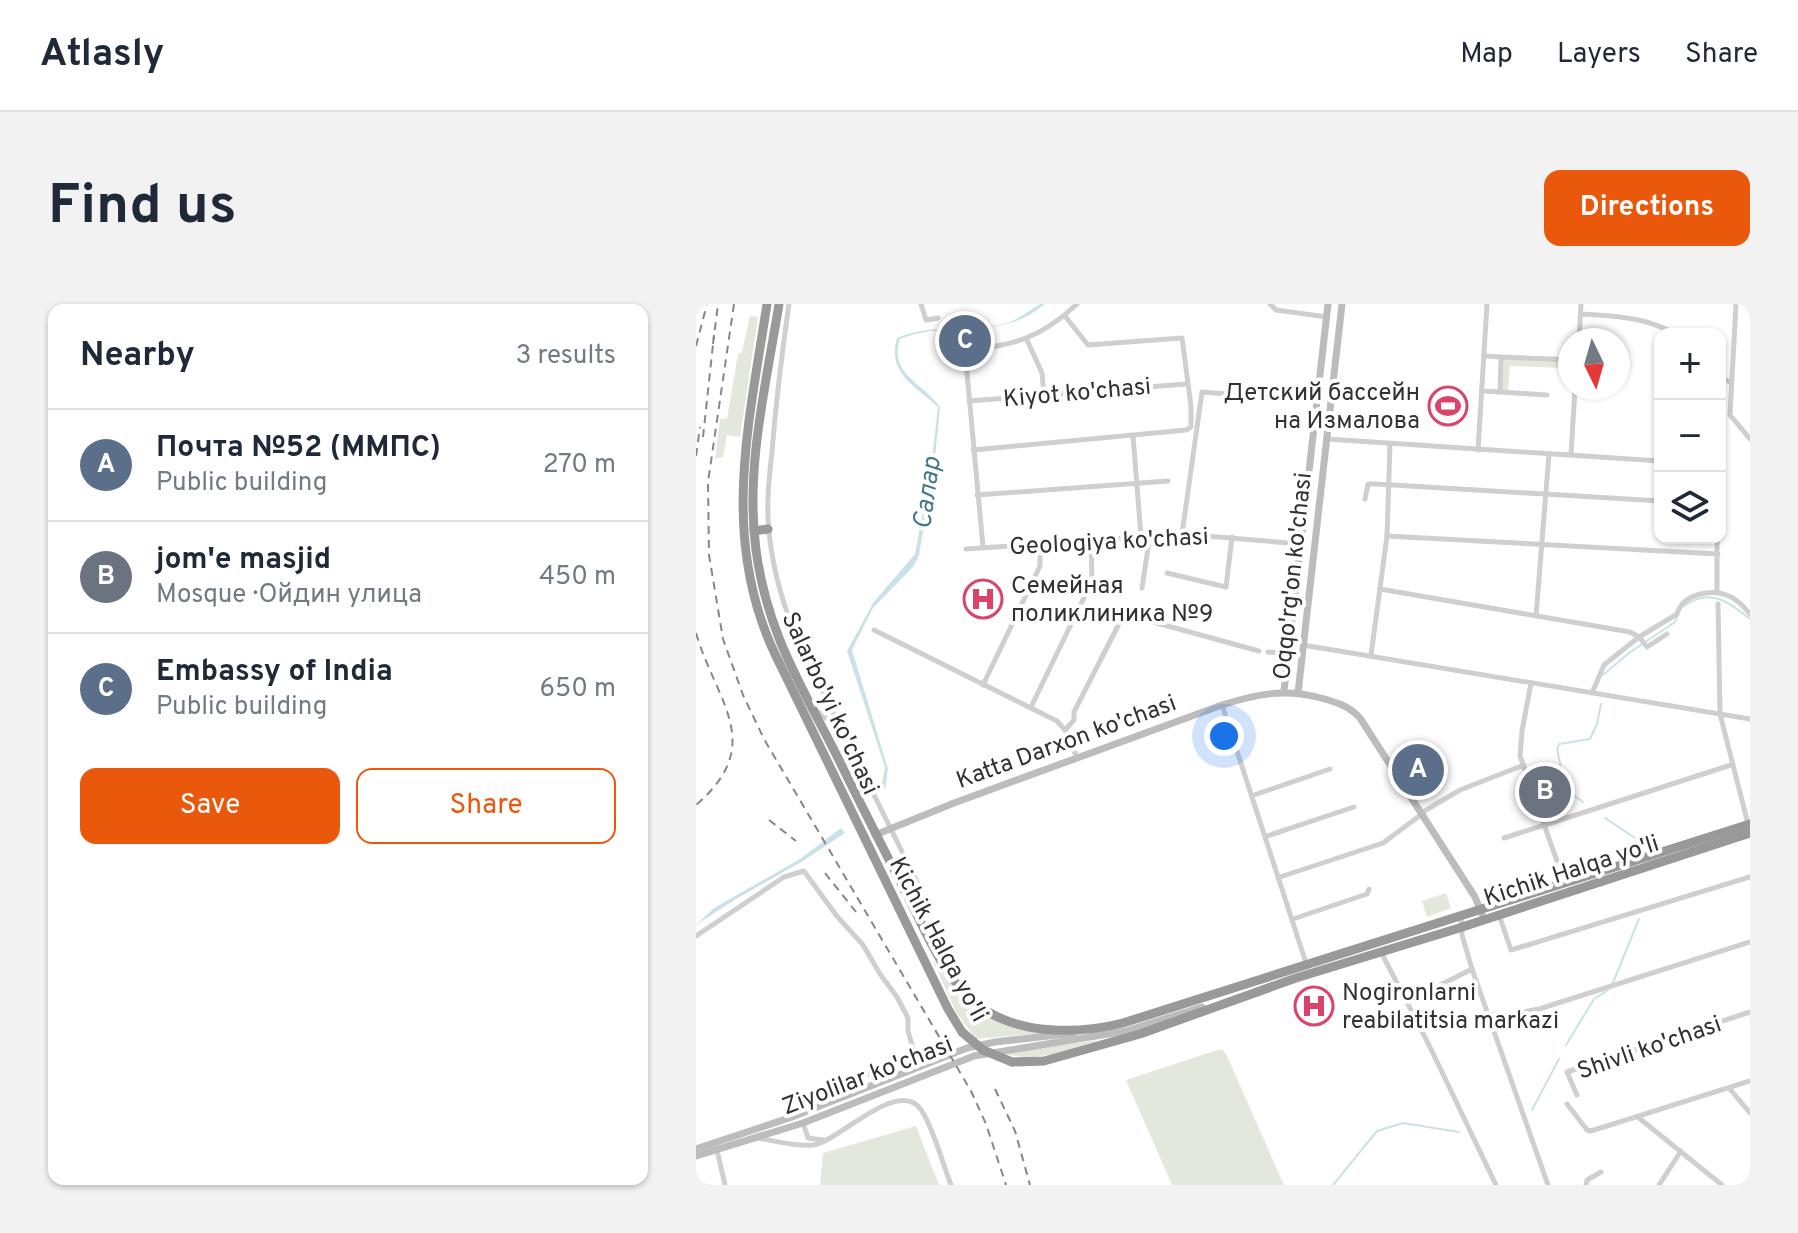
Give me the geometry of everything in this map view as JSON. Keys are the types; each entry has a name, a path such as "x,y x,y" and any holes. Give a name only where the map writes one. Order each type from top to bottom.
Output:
{"highway":[{"name":"Kichik Halqa yo'li","path":"767,304 742,487 745,549 759,614 770,644 865,840 962,1032 983,1050 1012,1062 1044,1061 1131,1037 1308,970 1462,922"},
{"name":"Kichik Halqa yo'li","path":"779,304 754,466 754,531 761,579 770,610 780,641 875,835 941,959 961,989 978,1005 1000,1018 1034,1028 1069,1030 1115,1025 1380,951 1565,883 1750,828"},
{"path":"774,337 785,338"},
{"path":"754,531 768,529"},
{"path":"759,614 770,610"},
{"name":"Kichik Halqa yo'li","path":"1482,915 1499,914 1750,828"}],"main road":[{"name":"Oqqo'rg'on ko'chasi","path":"1284,691 1328,304"},
{"name":"Oqqo'rg'on ko'chasi","path":"1342,304 1298,693 1342,705 1354,712 1475,897 1482,915"},
{"path":"1313,439 1327,439"},
{"path":"1306,497 1320,498"},
{"name":"Katta Darxon ko'chasi","path":"865,840 1222,705 1262,693 1298,693"},
{"name":"Ziyolilar ko'chasi","path":"696,1156 803,1123 983,1054 1126,1031 1285,981"},
{"name":"Ziyolilar ko'chasi","path":"696,1149 792,1117 975,1046 1066,1035 1115,1025"},
{"path":"864,1088 868,1097"}],"street":[{"name":"Salarbo'yi ko'chasi","path":"789,304 772,445 768,529 786,614 918,884"},
{"path":"921,304 926,320 938,318"},
{"path":"983,547 965,351 999,348 1027,340 1065,316 1070,307 1077,304"},
{"path":"1270,304 1276,310 1327,317"},
{"path":"1478,450 1487,304"},
{"path":"1580,328 1581,304"},
{"path":"1736,304 1730,415 1750,439"},
{"path":"1581,314 1634,317 1665,328"},
{"path":"973,450 1133,436 1191,427 1182,338 1088,345 1065,316"},
{"path":"1027,340 1042,373 1044,395"},
{"path":"1485,356 1558,359"},
{"path":"1500,392 1501,357"},
{"path":"1726,380 1731,383"},
{"name":"Kiyot ko'chasi","path":"969,401 1186,384"},
{"path":"1482,391 1547,395"},
{"path":"1182,534 1202,392 1239,395"},
{"path":"1571,455 1574,400"},
{"path":"1133,436 1141,536"},
{"path":"1327,439 1654,461"},
{"path":"1371,655 1387,536 1390,444"},
{"path":"1536,616 1549,454"},
{"path":"977,495 1168,481"},
{"path":"1365,499 1368,484 1654,501"},
{"name":"Geologiya ko'chasi","path":"966,549 1182,534 1301,544"},
{"path":"1142,588 1150,535"},
{"path":"1387,536 1718,554"},
{"path":"1167,573 1226,587 1232,537"},
{"path":"1031,707 1092,581 1091,540"},
{"path":"983,685 1040,566 1040,544"},
{"path":"1717,544 1717,593"},
{"path":"1380,589 1630,632 1648,646 1667,634"},
{"path":"1592,693 1604,665 1677,614 1680,605 1689,598 1717,593 1734,599 1749,610"},
{"path":"1718,604 1720,714 1750,828"},
{"path":"1065,730 1074,720 1074,712 1124,614 1259,651"},
{"path":"874,630 1057,721 1065,730 1077,758"},
{"path":"1303,645 1750,719"},
{"path":"1268,652 1288,654"},
{"path":"1531,683 1520,756 1565,883"},
{"path":"1222,705 1254,795 1308,970"},
{"path":"813,708 842,733"},
{"path":"1280,877 1383,843 1422,813 1460,790 1524,765"},
{"path":"1504,838 1731,765"},
{"path":"1254,795 1330,769"},
{"path":"1267,837 1354,807"},
{"path":"696,936 784,877 806,872 836,915 863,945 897,997 908,1018 914,1052 871,1074 807,1100 792,1117"},
{"path":"1499,914 1511,950 1750,877"},
{"path":"1293,919 1367,894 1369,889"},
{"path":"1462,922 1462,935 1472,969 1548,1185"},
{"path":"1488,1014 1503,1016 1539,1009 1750,942"},
{"path":"1380,951 1496,1185"},
{"path":"1407,1002 1472,969"},
{"name":"Shivli ko'chasi","path":"1577,1095 1567,1072 1750,1012"},
{"path":"1567,1104 1591,1131 1750,1081"},
{"path":"1729,1088 1750,1113"},
{"path":"755,1138 810,1145 873,1111 911,1101 919,1107 927,1122 951,1185"},
{"path":"1638,1117 1722,1185"},
{"path":"803,1123 808,1138 824,1140"},
{"path":"717,1150 725,1185"},
{"path":"1659,1185 1681,1151"},
{"path":"1586,1185 1587,1180 1601,1172"}],"shaded area":[{"path":"750,316 758,317 740,437 727,435 723,457 715,459 720,419 727,419 738,354 742,352"},
{"path":"1503,355 1558,357 1558,368 1510,366 1508,392 1501,391"},
{"path":"1447,393 1458,396 1458,419 1440,419 1436,414 1437,401"},
{"path":"1446,893 1451,908 1427,917 1422,901"},
{"path":"932,959 956,990 979,1011 1006,1024 1044,1033 976,1039 956,1012"},
{"path":"1099,1040 1040,1056 1004,1053"},
{"path":"1217,1050 1226,1054 1284,1185 1172,1185 1126,1080"},
{"path":"916,1126 939,1185 820,1185 823,1153"}],"water":[{"name":"Салар","path":"1045,304 1028,316 1010,323 992,327 919,333 900,339 898,351 903,370 940,407 934,467 919,555 914,566 873,608 852,650 888,769 885,789 881,788 885,768 847,651 873,603 915,554 938,407 899,369 895,350 897,338 935,329 1000,325"},
{"path":"841,828 845,833 696,925 714,908 800,859"}],"waterway":[{"path":"1684,606 1693,600 1711,597 1727,602 1750,619"},
{"path":"1603,675 1675,622 1678,614"},
{"path":"1583,802 1566,790 1557,749 1559,744 1590,739 1601,704"},
{"path":"1605,818 1647,846"},
{"path":"1612,985 1639,919"},
{"path":"1566,1045 1594,999 1608,990"},
{"path":"1532,1110 1559,1059"},
{"path":"1333,1185 1377,1131 1403,1123 1459,1132"}],"railway":[{"path":"696,346 707,304"},
{"path":"713,344 718,304"},
{"path":"734,304 708,482 709,555 723,639 743,695 764,739 971,1091 986,1124 1006,1185"},
{"path":"703,437 714,335"},
{"path":"696,456 700,427"},
{"path":"696,633 724,702 732,742 729,762 717,783 696,805"},
{"path":"769,820 796,841"},
{"path":"825,873 856,912"},
{"path":"995,1089 1015,1131 1030,1185"}],"place":[{"name":"Embassy of India","path":"965,341"},
{"name":"Детский бассейн на Измалова","path":"1448,406"},
{"name":"Семейная поликлиника №9","path":"983,599"},
{"name":"Почта №52 (ММПС)","path":"1418,770"},
{"name":"jom'e masjid","path":"1545,792"},
{"name":"Nogironlarni reabilatitsia markazi","path":"1314,1006"}]}
